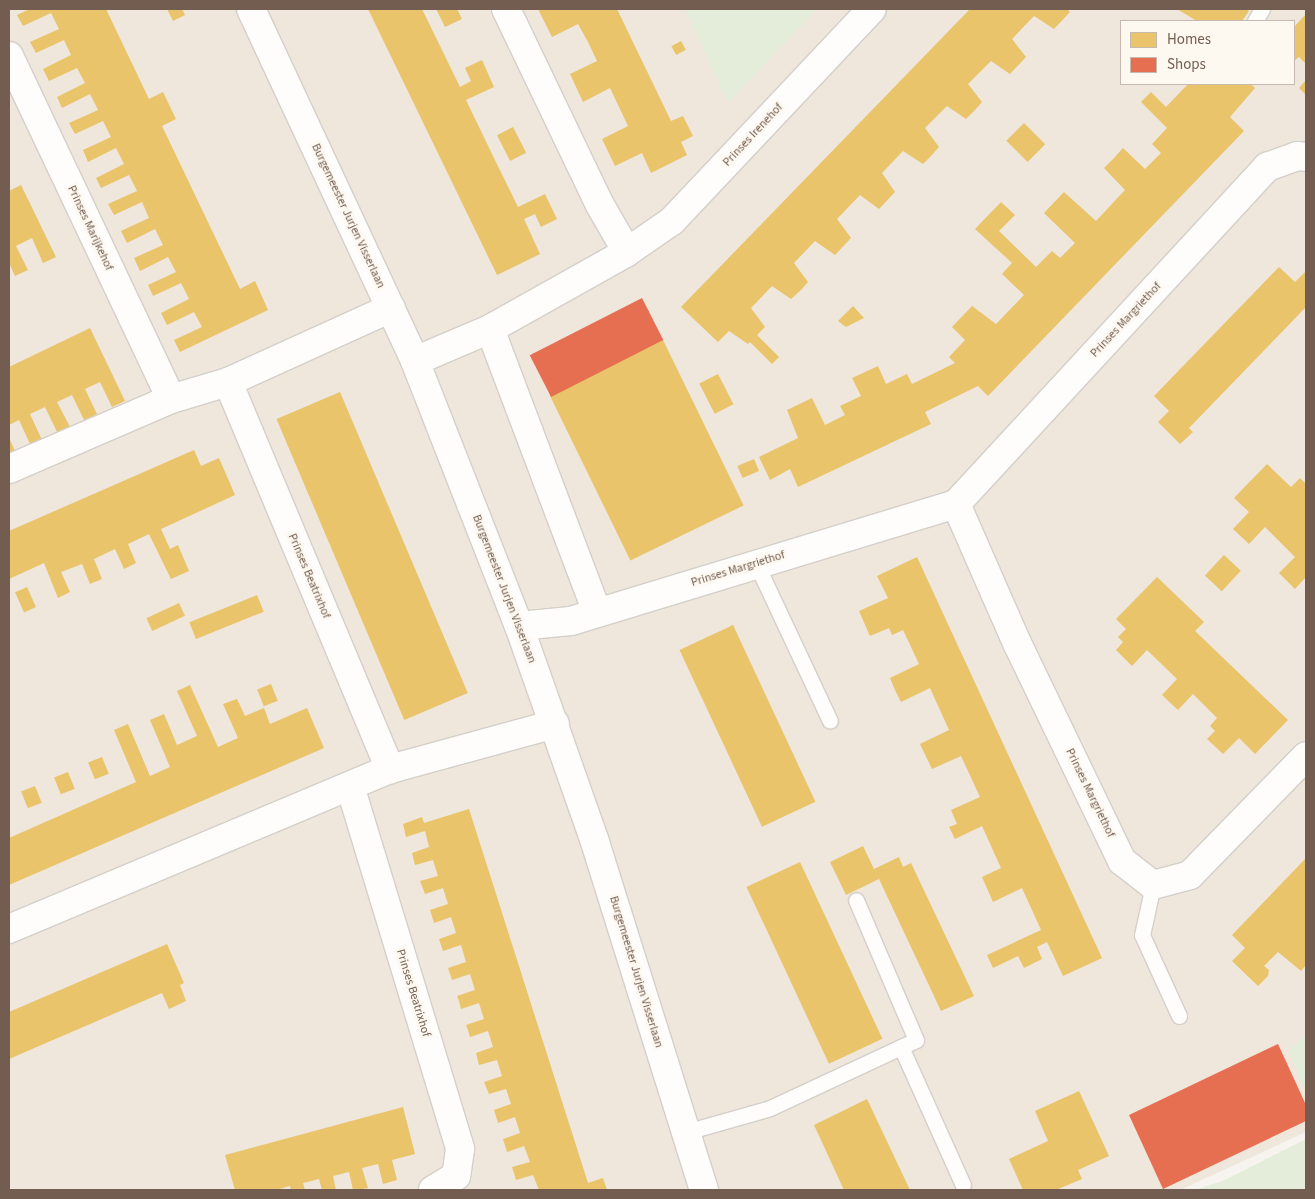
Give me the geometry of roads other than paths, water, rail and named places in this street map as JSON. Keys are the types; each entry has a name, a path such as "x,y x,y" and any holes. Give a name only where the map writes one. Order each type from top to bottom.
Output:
{"street":[{"name":"Burgemeester Jurjen Visserlaan","path":"251,9 415,361 519,626 594,839 704,1190"},
{"path":"506,9 600,205 627,252"},
{"name":"Prinses Irenehof","path":"415,361 490,329 627,252 672,221 872,9"},
{"name":"Prinses Marijkehof","path":"9,56 171,399"},
{"name":"Prinses Margriethof","path":"519,626 571,621 956,504 1267,167 1297,156 1306,157"},
{"path":"9,469 171,399 228,382 391,308"},
{"path":"490,329 598,612"},
{"name":"Prinses Beatrixhof","path":"228,382 390,769"},
{"name":"Prinses Margriethof","path":"956,504 1018,645 1122,862 1153,885"},
{"path":"9,929 390,769 555,724"},
{"path":"1153,885 1190,876 1306,756"},
{"name":"Prinses Beatrixhof","path":"350,786 460,1149 456,1176 433,1190"}],"lane":[{"path":"756,564 830,721"},
{"path":"1153,885 1142,935 1179,1016"},
{"path":"686,1132 770,1108 916,1040 856,900"},
{"path":"901,1047 963,1185"}]}
